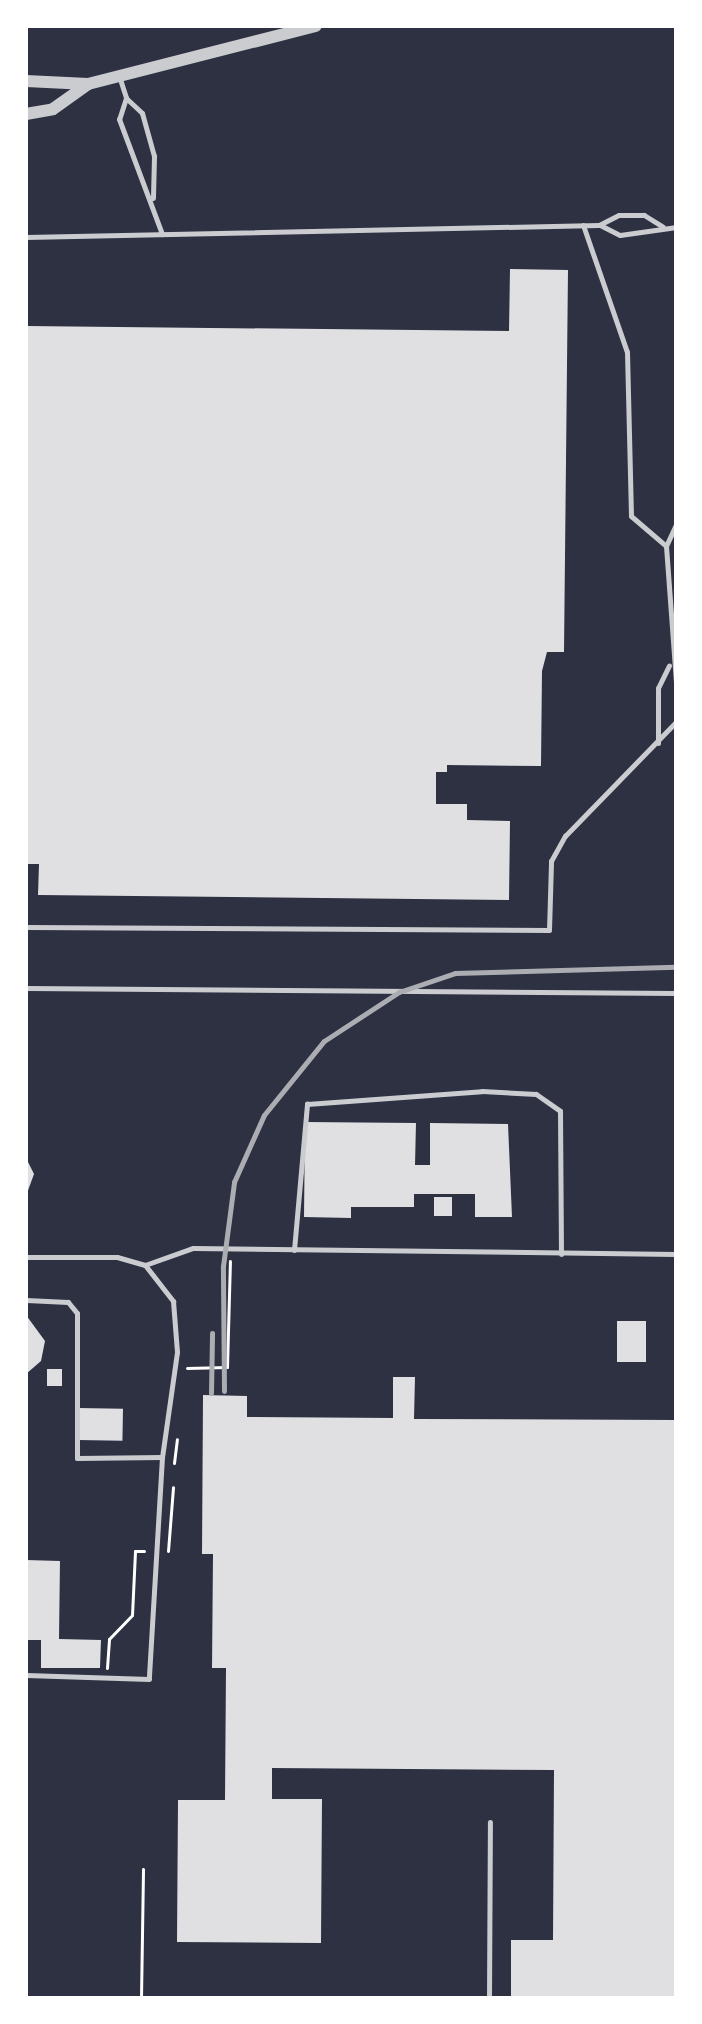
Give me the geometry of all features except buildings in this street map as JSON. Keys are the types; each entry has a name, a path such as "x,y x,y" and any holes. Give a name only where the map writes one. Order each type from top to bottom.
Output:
{"street":[{"path":"26,81 88,84 316,26"},
{"path":"26,114 53,109 88,84"}],"lane":[{"path":"119,76 126,98 142,113 154,156 153,198 162,234"},
{"path":"126,98 119,119 137,178 153,198"},
{"path":"599,225 619,215 644,215 663,227"},
{"path":"583,225 627,352 631,516 666,546"},
{"path":"26,237 583,225 599,225 620,235 676,227"},
{"path":"676,525 666,546 670,665 676,682"},
{"path":"658,743 658,688 670,665"},
{"path":"26,927 549,930 551,861 565,836 676,722"},
{"path":"26,988 676,993"},
{"path":"294,1250 307,1104 482,1091 536,1094 560,1111 561,1254"},
{"path":"26,1257 117,1257 145,1265 193,1248 676,1254"},
{"path":"26,1675 149,1679 160,1551 162,1457 176,1324 173,1301 145,1265"},
{"path":"26,1300 68,1302 77,1313 77,1458 162,1457"},
{"path":"489,1998 490,1822"}],"path":[{"path":"185,1380 187,1367 227,1367 230,1248"},
{"path":"107,1677 109,1639 132,1615 135,1551 172,1551 178,1435"},
{"path":"141,1998 143,1869"}],"railway":[{"path":"224,1391 223,1266 234,1182 264,1115 324,1041 399,992 455,973 676,967"},
{"path":"211,1393 212,1333"}]}
